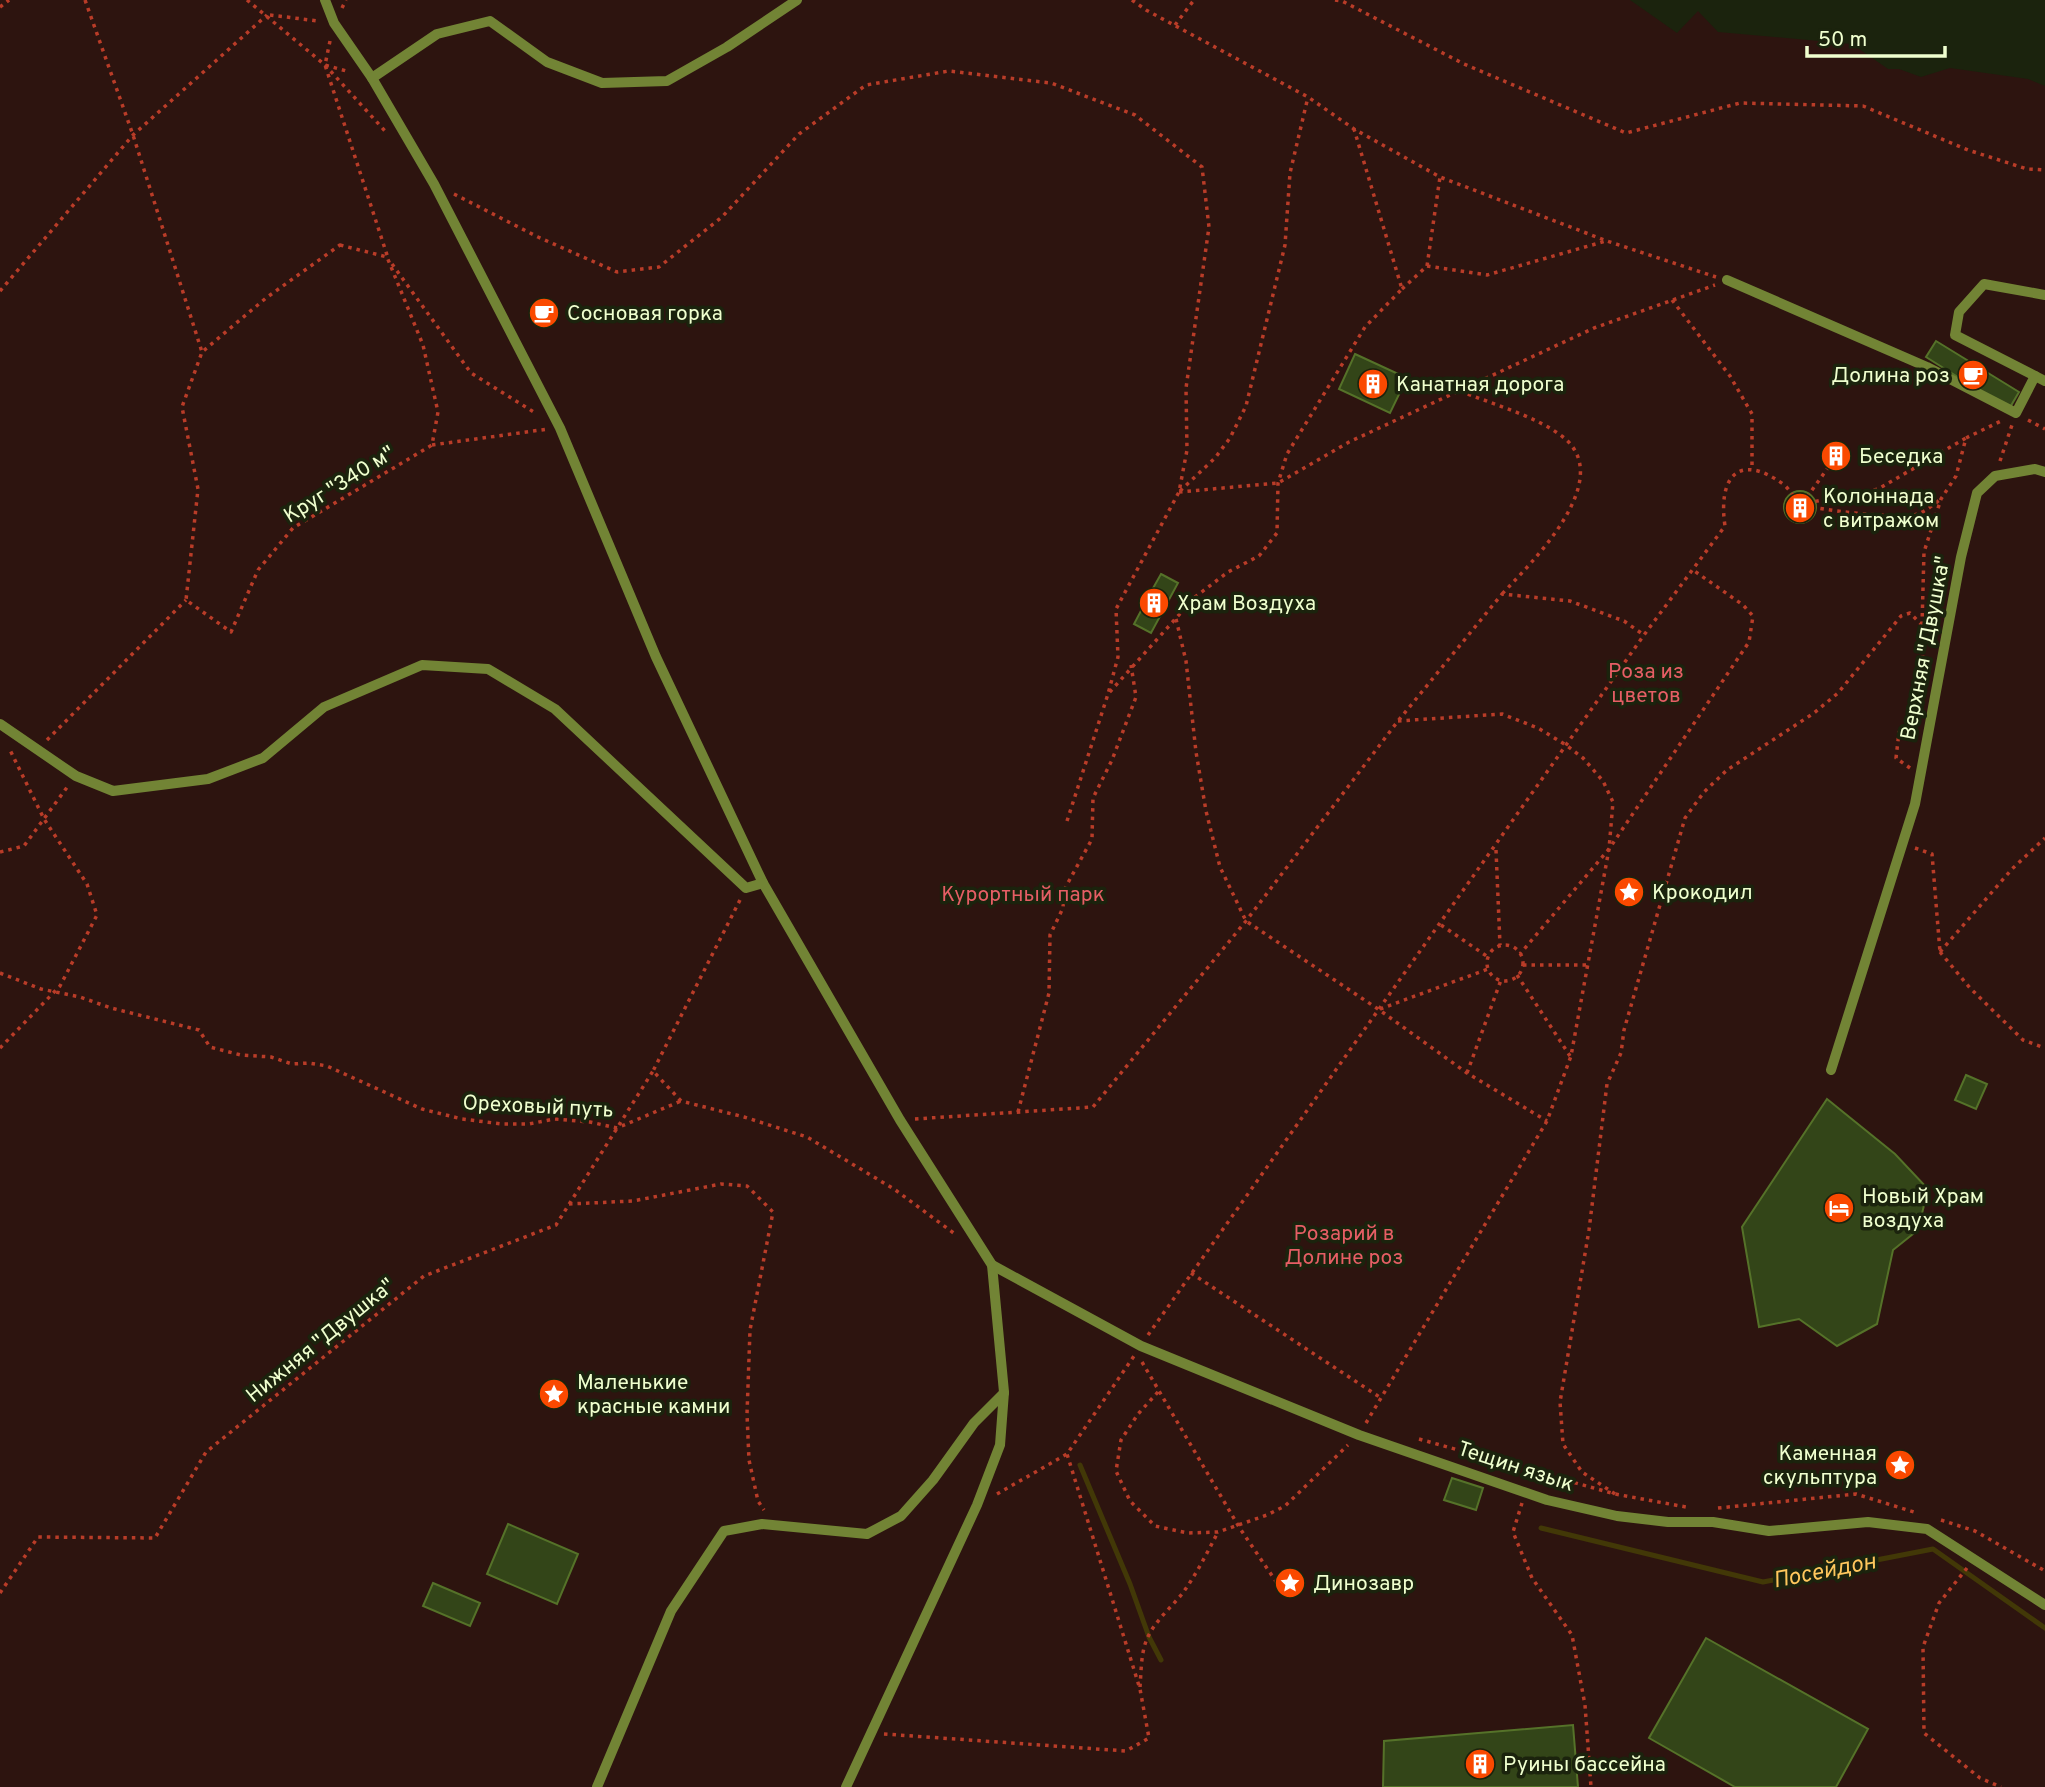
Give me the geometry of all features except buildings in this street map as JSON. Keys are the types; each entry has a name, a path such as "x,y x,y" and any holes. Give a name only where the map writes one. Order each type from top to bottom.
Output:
{"lane":[{"path":"325,0 334,23 372,78 434,184 560,428 656,657 763,883 900,1120 992,1265 1004,1392 1000,1445 977,1505 846,1787"},
{"path":"372,78 437,34 490,22 547,62 602,83 667,81 726,47 797,0"},
{"path":"1727,280 1927,367 2016,413 2040,378 1955,335 1959,312 1984,285 2045,295"},
{"path":"1995,476 2035,469 2045,472"},
{"name":"Верхняя \"Двушка\"","path":"1831,1070 1915,804 1977,493 1995,476"},
{"path":"0,724 76,776 113,791 208,779 263,758 324,707 422,665 488,669 555,709 746,888 763,883"},
{"name":"Тещин язык","path":"992,1265 1141,1346 1359,1435 1547,1500 1617,1516 1668,1522 1713,1522 1769,1531 1868,1522 1927,1529 2045,1605"},
{"path":"597,1787 671,1611 724,1531 762,1524 867,1534 901,1516 933,1480 974,1423 1004,1392"}],"path":[{"path":"0,6 9,0"},
{"path":"85,0 202,352"},
{"path":"247,0 325,65 388,134"},
{"path":"1132,0 1308,97 1354,129 1440,177 1607,241 1727,280"},
{"path":"1175,25 1194,0"},
{"path":"1335,0 1342,1 1464,64 1626,133 1740,103 1863,106 1968,150 2028,169 2045,170"},
{"path":"0,291 132,135 267,15 334,23 325,65 387,257 423,345 438,412 432,445 560,428"},
{"path":"325,65 372,78"},
{"path":"434,184 538,237 617,272 660,267 722,217 799,134 866,85 949,71 1051,83 1135,115 1202,167 1209,227 1186,388 1187,450 1179,492 1115,609 1118,657 1067,821"},
{"path":"1179,492 1216,458 1230,438 1246,406 1285,245 1290,173 1308,97"},
{"path":"1354,129 1402,289"},
{"path":"1108,694 1131,665 1195,597 1217,580 1259,556 1277,533 1278,483 1287,454 1365,327 1427,266 1440,177"},
{"path":"1427,266 1487,275 1607,241"},
{"path":"37,750 186,600 198,489 182,407 202,352 266,298 340,245 387,257 471,373 538,414"},
{"path":"1179,492 1278,483 1349,442 1594,328 1727,280"},
{"path":"1672,300 1730,376 1752,414 1752,470"},
{"path":"900,1120 1093,1107 1246,921 1398,721 1502,594 1550,542 1571,507 1580,481 1577,455 1566,439 1548,427 1459,391"},
{"path":"1802,504 1878,489 1966,438 2016,413"},
{"path":"1995,476 2016,413"},
{"path":"2026,419 2045,429"},
{"path":"1923,680 1924,552 1941,499 1956,476 1966,438"},
{"name":"Круг \"340 м\"","path":"186,600 231,632 258,570 293,528 432,445"},
{"path":"1802,504 1835,458"},
{"path":"977,1505 1067,1454 1378,1009 1441,925 1644,635 1725,526 1723,492 1730,478 1740,471 1752,470 1783,484 1802,504 1862,514 1906,517 1920,514 1941,499"},
{"path":"1520,954 1609,849 1749,642 1754,616 1693,570"},
{"path":"1502,594 1570,601 1623,621 1644,635"},
{"path":"1615,1494 1582,1472 1563,1444 1560,1402 1608,1084 1621,1053 1624,1030 1685,818 1704,792 1727,770 1814,713 1838,693 1900,616 1910,612 1922,625"},
{"path":"1177,619 1206,811 1220,867 1246,921 1378,1009 1466,1073 1547,1121"},
{"path":"1018,1112 1049,993 1050,935 1063,908 1064,890 1092,839 1093,799 1112,760 1136,697 1131,665"},
{"path":"1920,775 1896,758 1899,732 1924,707"},
{"path":"1158,1392 1138,1414 1121,1440 1116,1471 1130,1501 1155,1526 1188,1533 1218,1532 1239,1527 1285,1506 1359,1435 1547,1121 1571,1056 1609,849 1613,802 1603,780 1583,758 1566,745 1538,728 1502,715 1398,721"},
{"path":"0,1048 60,986 97,915 87,884 44,819 5,741"},
{"path":"0,852 24,846 76,776"},
{"path":"1940,953 2012,869 2045,838"},
{"path":"1903,844 1932,854 1940,953 1969,988 2023,1040 2045,1048"},
{"path":"1496,847 1500,945"},
{"name":"Нижняя \"Двушка\"","path":"0,1593 37,1537 155,1538 206,1452 424,1276 556,1225 653,1072 746,888"},
{"path":"1441,925 1488,957"},
{"path":"1500,945 1512,946 1520,954 1523,965 1513,979 1495,978 1488,969 1488,957 1500,945"},
{"path":"1523,965 1586,965"},
{"path":"1378,1009 1488,969"},
{"name":"Ореховый путь","path":"0,973 54,992 199,1030 210,1046 241,1055 271,1057 292,1064 327,1066 422,1109 462,1119 502,1124 529,1124 554,1119 590,1122 617,1128 681,1101"},
{"path":"1517,975 1571,1056"},
{"path":"1466,1073 1501,980"},
{"path":"653,1072 681,1101 807,1137 894,1189 956,1235"},
{"path":"569,1204 633,1200 721,1184 747,1186 773,1212 750,1330 747,1414 749,1460 758,1501 772,1525"},
{"path":"1191,1273 1381,1398"},
{"path":"1141,1346 1140,1358 1158,1392 1239,1527 1277,1583"},
{"path":"1413,1437 1615,1494 1689,1507"},
{"path":"872,1733 1126,1751 1149,1738 1140,1689 1067,1454"},
{"path":"1524,1492 1513,1532 1532,1577 1572,1635 1585,1705 1591,1787"},
{"path":"1714,1508 1856,1494 1922,1514"},
{"path":"1935,1518 1975,1531 2045,1571"},
{"path":"1140,1689 1144,1647 1159,1619 1197,1571 1218,1532"},
{"path":"1974,1558 1939,1603 1923,1647 1924,1733 1980,1778 2001,1787"}],"green space":[{"name":"Курортный парк","path":"0,0 1630,0 1677,33 1698,11 1718,32 1852,44 1888,69 1899,69 1921,77 1950,68 2028,79 2045,86 2045,1787 0,1787"}],"waterway":[{"path":"1080,1465 1149,1637 1161,1660"},
{"name":"Посейдон","path":"1541,1528 1763,1582 1933,1549 2045,1628"}],"place":[{"name":"Сосновая горка","path":"544,313"},
{"name":"Долина роз","path":"1973,375"},
{"name":"Канатная дорога","path":"1373,384"},
{"name":"Беседка","path":"1836,456"},
{"name":"Колоннада с витражом","path":"1800,508"},
{"name":"Храм Воздуха","path":"1154,603"},
{"name":"Крокодил","path":"1629,892"},
{"name":"Новый Храм воздуха","path":"1839,1208"},
{"name":"Маленькие красные камни","path":"554,1394"},
{"name":"Каменная скульптура","path":"1900,1465"},
{"name":"Динозавр","path":"1290,1583"},
{"name":"Руины бассейна","path":"1480,1764"}],"park label":[{"name":"Роза из цветов","path":"1646,683"},
{"name":"Розарий в Долине роз","path":"1344,1245"}]}
